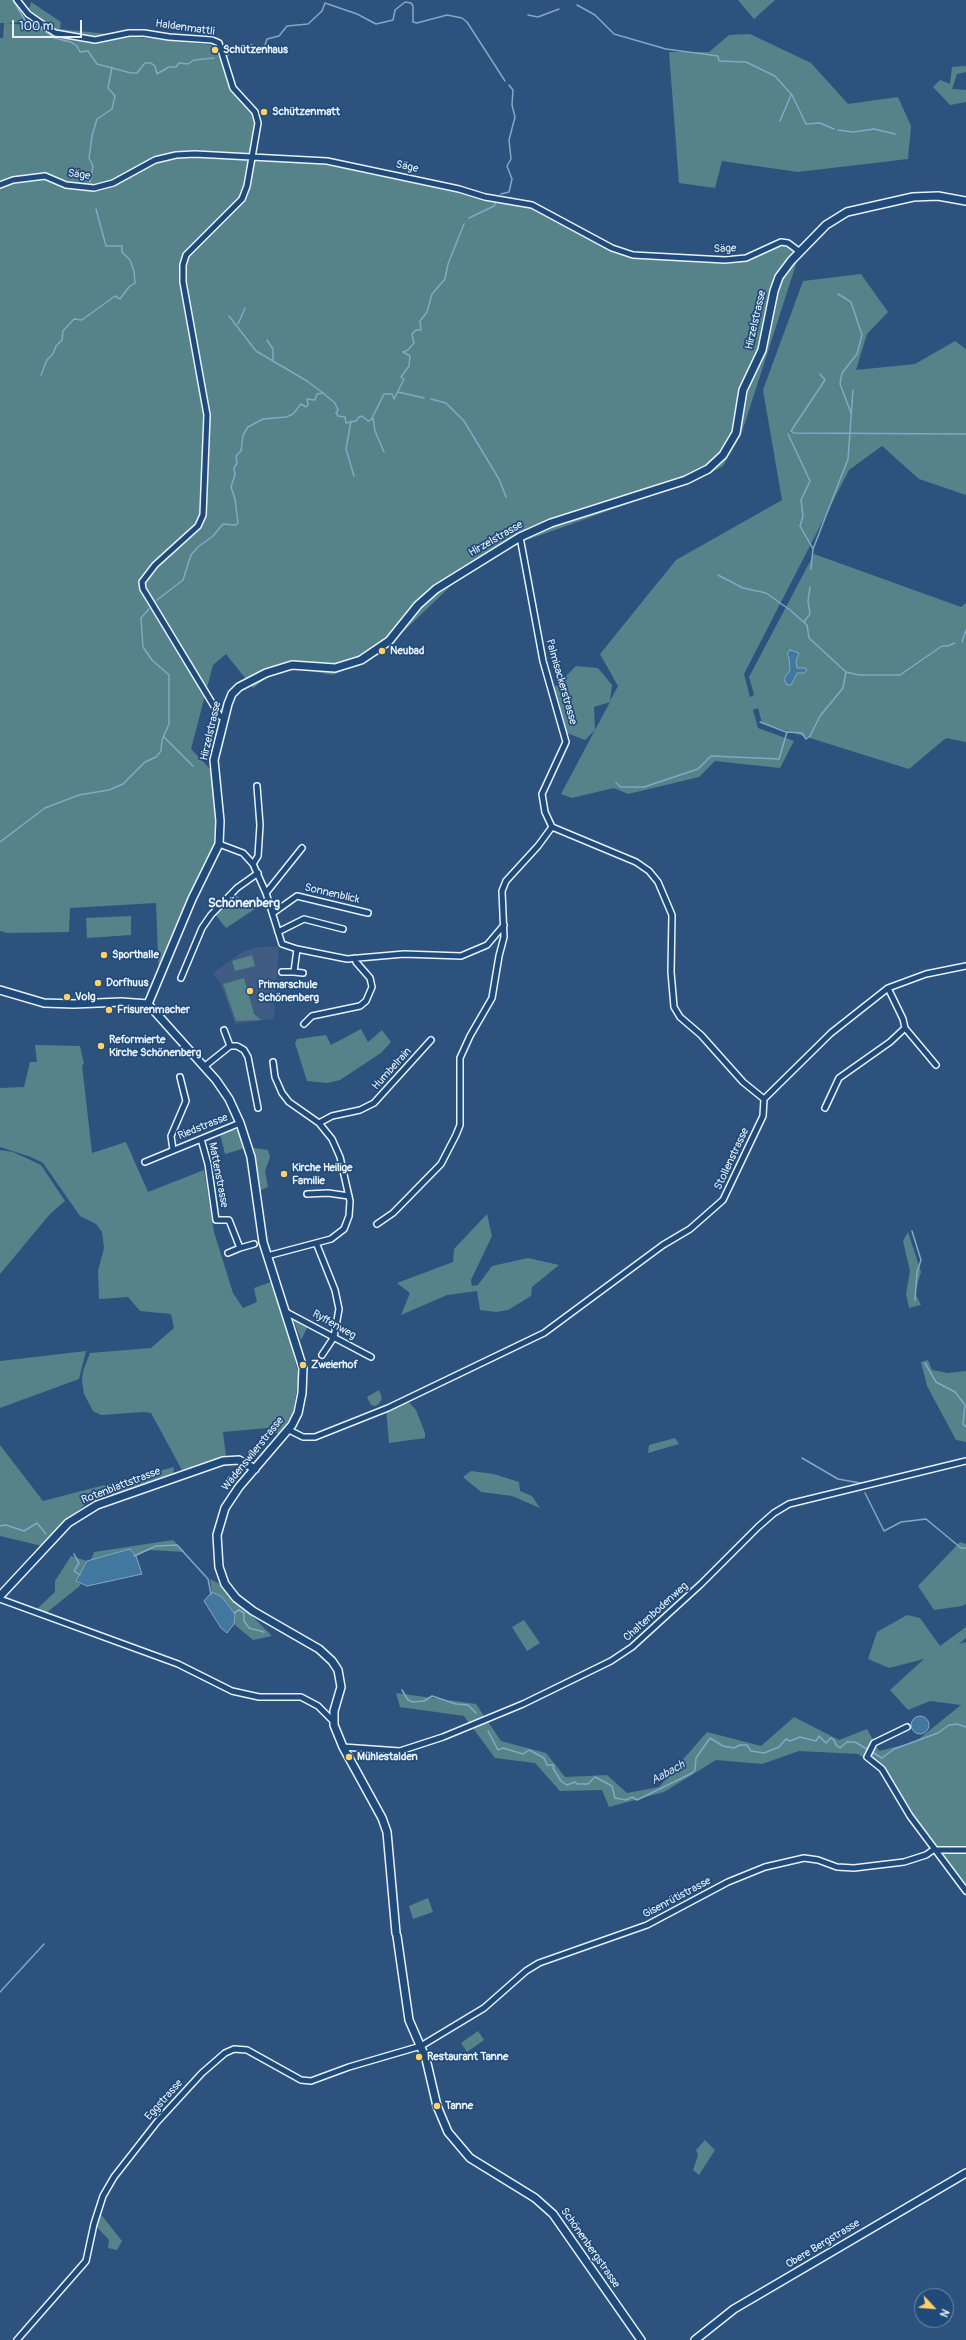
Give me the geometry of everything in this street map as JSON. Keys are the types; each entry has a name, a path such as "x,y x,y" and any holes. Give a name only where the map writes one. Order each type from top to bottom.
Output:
{"street":[{"name":"Haldenmattli","path":"17,0 28,14 55,33 95,40 129,33 144,32 169,37 212,40 219,43 233,88 255,112 258,123 252,157"},
{"name":"Säge","path":"0,185 13,180 45,176 66,185 94,188 113,183 155,160 176,154 327,162 454,188 485,197 532,205 612,248 633,255 725,260 746,258 781,242 788,243 800,252"},
{"path":"224,718 220,716 143,589 142,582 155,565 198,526 203,515 207,415 183,282 183,265 186,255 242,199 247,186 252,157"},
{"name":"Hirzelstrasse","path":"148,1004 192,899 219,844 220,821 214,760 224,718 235,691 245,683 266,673 298,664 328,668 344,667 370,656 394,636 418,605 436,589 520,537 551,523 686,480 701,473 719,459 736,433 743,390 762,350 776,284 784,270 800,252 831,221 847,212 926,196 945,196 966,201"},
{"name":"Palmisackerstrasse","path":"520,537 543,661 564,729 566,742 542,794 545,812 552,827"},
{"path":"254,864 258,856 260,826 257,786"},
{"path":"377,1224 393,1213 441,1164 456,1135 460,1125 460,1058 470,1036 492,998 499,956 504,937 505,924 502,891 506,881 538,846 552,827 636,862 649,870 658,882 672,915 671,972 674,1007 680,1017 701,1035 743,1082 764,1099 831,1033 888,988 926,974 966,966"},
{"path":"219,844 243,853 254,864 273,913 282,944 340,958 404,954 461,956 487,945 505,924"},
{"path":"266,893 302,848"},
{"path":"181,978 202,928 211,915 237,888 258,873"},
{"name":"Sonnenblick","path":"273,913 297,896 368,913"},
{"path":"278,932 304,919 343,928"},
{"path":"294,972 297,948"},
{"path":"304,1024 312,1016 360,1006 366,1001 372,987 370,978 356,962 355,958"},
{"path":"282,972 303,973"},
{"path":"888,988 903,1019 905,1028 913,1040 936,1065"},
{"path":"0,990 44,1003 122,1002 148,1004"},
{"name":"Wädenswilerstrasse","path":"148,1004 205,1066 229,1099 240,1123 251,1157 260,1227 267,1256 301,1356 304,1376 298,1413 289,1430 229,1501 220,1521 216,1551 222,1576 232,1595 246,1606 314,1645 332,1661 338,1670 341,1682 333,1721"},
{"path":"825,1108 839,1078 890,1042 905,1028"},
{"path":"224,1030 230,1046"},
{"name":"Humbelrain","path":"319,1123 332,1116 360,1110 374,1103 431,1040"},
{"path":"205,1066 230,1046"},
{"path":"230,1046 244,1050 248,1058 258,1108"},
{"path":"267,1256 316,1245 331,1239 344,1229 349,1216 349,1196 340,1157 332,1139 319,1123 289,1102 282,1093 275,1077 273,1062"},
{"name":"Riedstrasse","path":"173,1150 171,1136 186,1101 180,1077"},
{"name":"Stollenstrasse","path":"289,1430 303,1437 315,1437 388,1408 453,1375 544,1333 706,1215 723,1200 763,1116 764,1099"},
{"name":"Riedstrasse","path":"145,1162 240,1123"},
{"name":"Mattenstrasse","path":"201,1139 208,1164 216,1220 229,1220 240,1248"},
{"path":"307,1194 328,1193 349,1196"},
{"path":"228,1253 254,1244"},
{"path":"316,1245 335,1290 339,1309 334,1337 322,1355"},
{"name":"Ryffenweg","path":"286,1312 371,1357"},
{"name":"Rotenblattstrasse","path":"0,1596 55,1535 68,1523 90,1508 223,1461 239,1460 255,1469"},
{"name":"Chaltenbodenweg","path":"342,1747 400,1751 443,1737 523,1704 611,1661 632,1647 701,1584 758,1527 774,1513 789,1504 966,1461"},
{"path":"0,1600 178,1664 236,1693 259,1697 301,1697 318,1706 333,1721 342,1747 377,1808 387,1832 396,1935 409,2020 421,2046"},
{"path":"907,1727 874,1743 867,1757 882,1769 910,1816 934,1850 948,1864 966,1892"},
{"name":"Gisenrütistrasse","path":"421,2046 484,2008 526,1970 539,1962 647,1926 728,1882 764,1868 804,1858 818,1860 837,1867 860,1868 904,1862 926,1855 934,1850 966,1850"},
{"name":"Schönenbergstrasse","path":"421,2046 429,2068 437,2106 448,2132 465,2153 488,2170 535,2198 553,2214 641,2340"},
{"name":"Eggstrasse","path":"17,2340 86,2261 94,2224 103,2196 114,2177 157,2122 202,2073 224,2053 234,2049 247,2050 302,2080 311,2081 349,2067 421,2046"},
{"name":"Obere Bergstrasse","path":"696,2340 734,2309 966,2173"}],"shaded area":[{"path":"790,650 799,653 796,661 797,668 805,668 807,670 804,673 797,673 791,685 787,685 784,679 790,670 789,658 787,654"},
{"name":"Primarschule Schönenberg","path":"259,947 279,947 275,1000 273,1001 275,1008 273,1019 235,1024 220,982 213,973 244,951"},
{"path":"130,1549 136,1556 142,1574 87,1586 76,1581 87,1561"},
{"path":"212,1592 222,1597 235,1614 234,1624 227,1633 221,1628 204,1601"},
{"path":"920,1716 926,1719 929,1725 926,1731 920,1734 914,1731 911,1725 914,1719"}],"green space":[{"path":"0,0 13,0 26,22 6,23 52,28 29,9 31,2 61,22 60,29 212,45 211,54 218,55 227,69 233,88 255,112 258,123 252,157 327,161 459,189 546,212 612,248 633,255 678,258 746,258 781,242 800,252 741,435 723,466 705,476 513,545 460,577 379,655 333,675 295,668 272,674 253,688 226,654 213,665 191,749 212,771 219,844 159,980 156,903 70,908 69,932 7,933 0,931 0,38 3,38 4,23 0,23"},
{"path":"738,0 775,0 754,19"},
{"path":"750,34 811,63 848,104 898,97 911,126 908,159 798,172 722,161 715,188 679,183 669,52 709,52 729,35"},
{"path":"966,66 966,72 957,74 952,89 966,90 966,102 950,105 933,87 940,80 950,84 952,67"},
{"path":"861,274 888,312 867,334 856,370 915,364 955,341 966,349 966,495 919,479 882,446 849,470 744,674 750,697 754,695 749,677 814,554 961,607 966,603 966,742 946,738 909,769 762,723 758,708 753,710 758,728 794,741 780,768 715,761 699,777 628,794 614,788 572,798 561,794 595,730 585,740 564,732 551,691 576,666 598,668 612,685 610,701 618,686 600,654 676,560 782,500 763,390 803,281","holes":["610,702 595,730 594,707"]},
{"path":"232,894 258,907 226,928 215,914"},
{"path":"131,916 131,935 87,938 86,918"},
{"path":"252,955 255,966 235,971 232,961"},
{"path":"244,978 254,1014 261,1020 236,1021 223,984"},
{"path":"361,1029 368,1042 382,1030 391,1042 381,1053 340,1080 327,1083 307,1081 295,1043 297,1039 326,1035 331,1045"},
{"path":"35,1045 80,1046 84,1064 82,1065 92,1153 126,1142 148,1192 204,1170 214,1232 233,1293 243,1308 257,1302 254,1288 271,1282 280,1301 299,1376 293,1413 280,1435 268,1428 223,1432 226,1457 182,1470 151,1413 144,1412 101,1415 93,1411 84,1394 82,1381 83,1371 90,1353 151,1348 174,1328 171,1314 140,1311 128,1297 99,1299 98,1271 104,1248 102,1232 96,1224 80,1216 43,1163 31,1157 0,1147 0,1088 24,1087 30,1062 37,1062"},
{"path":"233,1129 238,1130 241,1133 245,1148 225,1154 220,1134"},
{"path":"254,1148 268,1150 270,1157 265,1171 268,1187 259,1191 252,1151"},
{"path":"0,1150 13,1152 41,1165 65,1201 50,1214 0,1274"},
{"path":"487,1214 492,1236 471,1280 472,1286 478,1285 492,1266 528,1258 559,1265 532,1287 531,1296 508,1310 496,1312 480,1310 477,1291 447,1295 401,1315 410,1293 397,1283 453,1262 454,1249"},
{"path":"908,1232 921,1272 915,1293 921,1305 909,1308 906,1294 910,1271 903,1241"},
{"path":"292,1316 308,1326 301,1340"},
{"path":"86,1351 79,1379 0,1408 0,1361"},
{"path":"928,1360 932,1370 948,1373 966,1371 966,1442 956,1440 927,1386 921,1362"},
{"path":"379,1390 382,1398 379,1404 375,1406 371,1405 367,1397"},
{"path":"407,1400 416,1410 425,1433 425,1438 389,1443 386,1409"},
{"path":"675,1438 679,1444 648,1453 649,1445"},
{"path":"0,1445 43,1501 174,1467 173,1474 87,1503 56,1530 42,1546 0,1536"},
{"path":"471,1471 494,1474 519,1482 520,1491 532,1496 540,1508 512,1496 481,1492 463,1477"},
{"path":"173,1540 185,1552 150,1550 136,1556 130,1549 91,1560 94,1552"},
{"path":"960,1542 966,1544 966,1604 962,1606 934,1610 918,1586"},
{"path":"71,1556 87,1561 76,1581 81,1585 45,1614 39,1612 38,1608 55,1592 55,1581"},
{"path":"210,1579 222,1585 236,1603 247,1611 272,1636 253,1640 234,1624 235,1613 222,1597 212,1592"},
{"path":"907,1615 920,1618 940,1646 966,1627 966,1638 959,1644 966,1642 966,1891 933,1850 884,1773 858,1754 799,1751 762,1764 716,1760 664,1792 609,1807 602,1790 560,1791 535,1763 495,1758 464,1716 400,1707 396,1693 476,1704 501,1741 546,1753 565,1777 607,1775 627,1793 659,1787 707,1732 761,1746 794,1717 839,1740 867,1729 879,1751 915,1742 961,1705 930,1701 908,1710 890,1690 924,1659 889,1668 868,1659 877,1632"},
{"path":"524,1620 540,1643 527,1651 512,1627"},
{"path":"428,1898 433,1912 413,1919 409,1906"},
{"path":"478,2031 484,2040 467,2052 461,2043"},
{"path":"705,2140 715,2150 699,2175 693,2170 698,2155 696,2150"},
{"path":"99,2212 122,2241 117,2250 108,2248 109,2240 94,2224"}],"waterway":[{"path":"13,0 26,22 46,32 54,38 71,42 77,46 80,52 88,51 97,64 131,73 137,73 145,63 151,63 155,66 157,74 169,67 176,67 179,63 188,64 194,60 214,58"},
{"path":"228,55 231,49 240,46 251,45 264,48 267,39 279,36 287,26 308,24 322,11 325,3 357,14 376,24 393,20 395,10 405,2 411,3 413,6 413,22 417,23 447,15 462,18 467,22 505,81"},
{"path":"577,5 595,15 614,34 666,49 718,56 719,61 746,62 775,76 792,95 806,124 820,123 834,129"},
{"path":"528,15 538,17 559,9"},
{"path":"90,182 93,166 89,158 92,136 97,119 112,109 115,96 108,88 112,67"},
{"path":"501,194 509,192 512,179 507,166 511,159 509,140 515,117 512,105 513,90 509,85"},
{"path":"780,121 791,95"},
{"path":"838,130 853,132 874,129 895,134"},
{"path":"469,218 494,206 496,202"},
{"path":"41,375 47,360 62,340 63,331 74,319 82,320 115,296 120,299 129,287 135,283 134,271 130,260 122,252 122,246 106,246 96,209"},
{"path":"157,600 183,580 191,555 198,547 213,536 223,524 236,525 238,523 235,499 231,487 235,475 234,468 237,463 236,456 241,451 243,435 248,427 263,419 286,417 293,414 301,404 306,407 308,405 307,399 315,400 317,394 323,393 335,403 338,410 336,413 338,416 345,417 346,423 356,421 362,416 368,421 371,420 384,394 392,394 394,399 404,379 401,377 409,366 410,356 403,352 408,350 414,343 412,334 416,330 421,330 420,321 427,312 432,294 445,279 448,264 464,224"},
{"path":"838,294 851,302 862,335 857,354 842,373 840,384 851,413"},
{"path":"238,324 245,308"},
{"path":"229,316 256,351 307,381 323,393"},
{"path":"267,340 273,349 273,360"},
{"path":"820,374 825,380 791,431 794,433 966,434"},
{"path":"811,569 813,549 848,459 853,390"},
{"path":"398,392 424,398"},
{"path":"431,399 446,403 464,421 499,479 506,497"},
{"path":"373,418 375,431 384,452"},
{"path":"351,421 346,449 354,476"},
{"path":"788,434 810,481 801,500 803,516 800,526 813,549"},
{"path":"718,575 743,588 766,593 790,610 807,625 809,638 846,672 859,675 900,675 942,646 948,646 955,643"},
{"path":"804,622 810,614 808,601 810,587"},
{"path":"0,842 45,808 79,795 109,790 123,784 145,762 156,757 161,751 162,740 169,724 169,675 152,660 143,647 141,618 149,609"},
{"path":"962,642 966,630"},
{"path":"616,783 621,787 644,787 698,769 711,756 779,759 787,732 802,733 806,739 810,736 820,716 843,688 846,672"},
{"path":"760,722 786,732"},
{"path":"164,737 193,766"},
{"path":"912,1231 921,1260 917,1272 915,1300"},
{"path":"925,1363 936,1382 955,1392 965,1405 963,1424 966,1427"},
{"path":"802,1458 838,1479 860,1483"},
{"path":"865,1493 884,1531 901,1522 926,1519 961,1548 966,1548"},
{"path":"0,1526 6,1525 24,1531 37,1523 46,1534"},
{"path":"134,1556 156,1546 177,1545 208,1579 211,1594"},
{"path":"74,1554 79,1563 74,1571 80,1575"},
{"path":"234,1613 239,1610 244,1613 244,1621 249,1628 264,1632"},
{"name":"Aabach","path":"402,1690 408,1700 413,1702 424,1701 432,1696 456,1704 468,1705 476,1713"},
{"name":"Aabach","path":"488,1731 498,1750 503,1748 523,1754 529,1750 544,1758 547,1765 554,1765 553,1768 561,1781 567,1785 575,1782 577,1784 588,1784 595,1777 612,1786 615,1798 626,1800 632,1797 637,1800 692,1773 695,1770 696,1758 710,1738 723,1746 734,1748 740,1745 747,1745 751,1751 764,1753 779,1747 786,1739 790,1741 800,1737 816,1741 819,1736 826,1743 831,1738 840,1748 847,1742 855,1742 882,1758 894,1749 938,1733 949,1725 957,1724 966,1727"},
{"path":"0,1992 44,1944"}],"place":[{"name":"Schützenhaus","path":"215,50"},
{"name":"Schützenmatt","path":"264,112"},
{"name":"Neubad","path":"382,651"},
{"name":"Sporthalle","path":"104,955"},
{"name":"Dorfhuus","path":"98,983"},
{"name":"Primarschule Schönenberg","path":"250,991"},
{"name":"Volg","path":"67,997"},
{"name":"Frisurenmacher","path":"109,1010"},
{"name":"Reformierte Kirche Schönenberg","path":"101,1046"},
{"name":"Kirche Heilige Familie","path":"284,1174"},
{"name":"Zweierhof","path":"303,1365"},
{"name":"Mühlestalden","path":"349,1757"},
{"name":"Restaurant Tanne","path":"419,2057"},
{"name":"Tanne","path":"437,2106"}],"district":[{"name":"Schönenberg","path":"244,904"}]}
